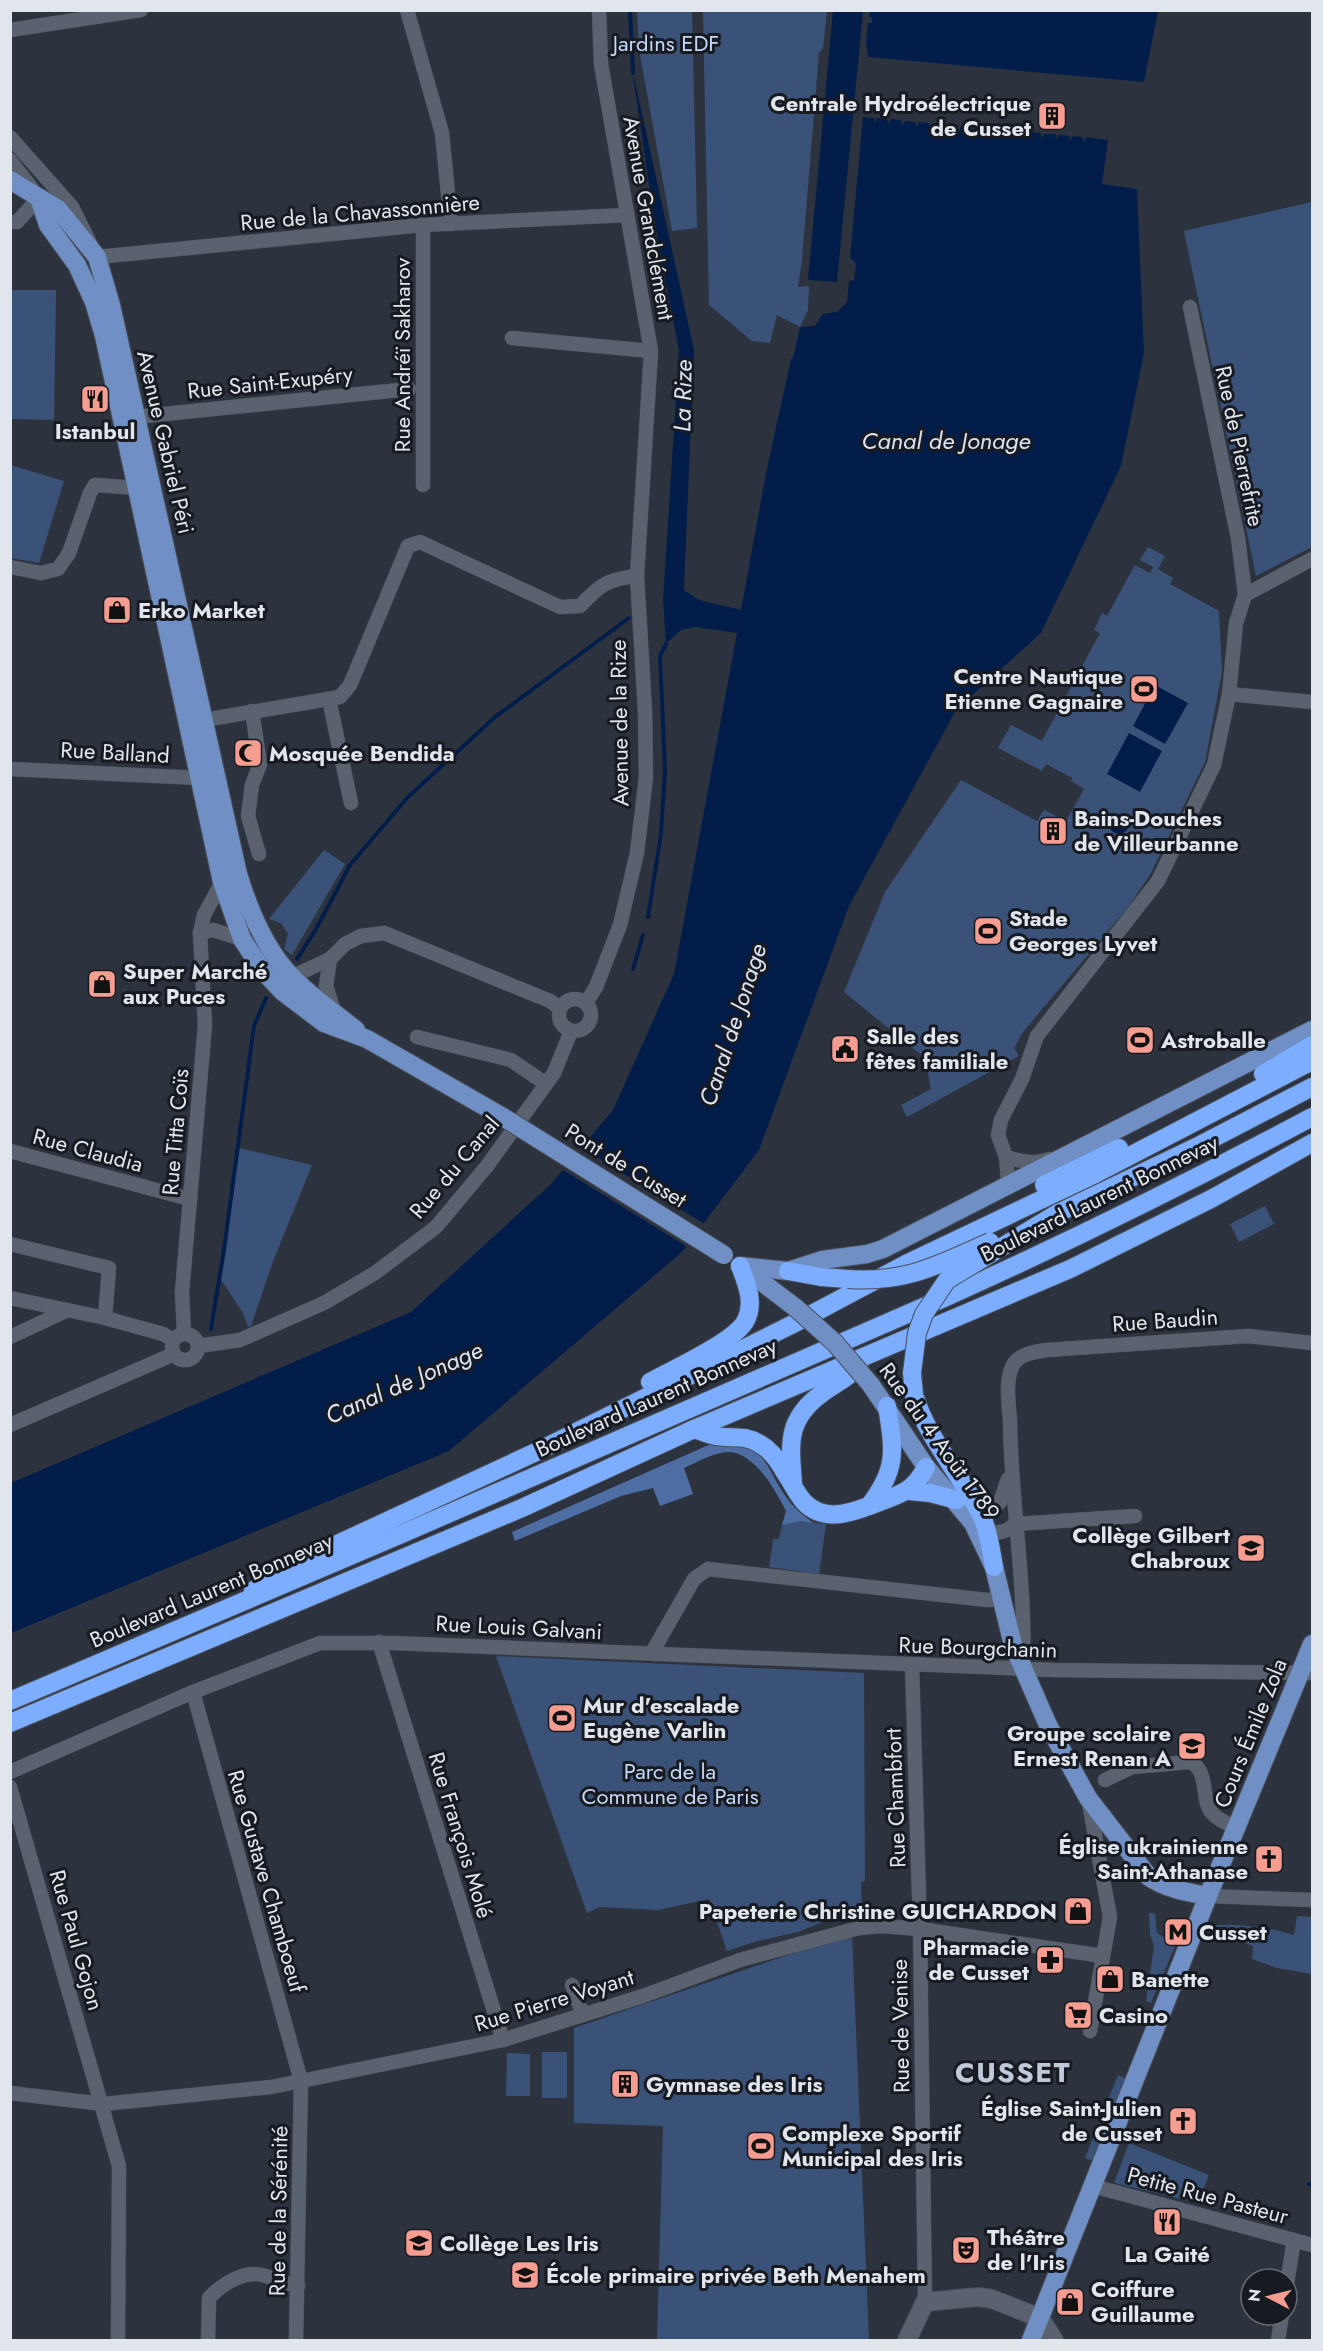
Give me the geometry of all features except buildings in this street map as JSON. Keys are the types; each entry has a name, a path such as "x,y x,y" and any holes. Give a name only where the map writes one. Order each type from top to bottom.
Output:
{"highway":[{"path":"838,1299 902,1258 1007,1202 1136,1140 1312,1045"},
{"path":"236,1605 277,1572 536,1452 906,1264 1095,1174 1312,1061"},
{"path":"788,1271 848,1279 886,1279 908,1276 1058,1213 1200,1145 1312,1086"},
{"name":"Boulevard Laurent Bonnevay","path":"10,1701 1020,1264 1201,1176 1312,1117"},
{"name":"Boulevard Laurent Bonnevay","path":"10,1723 522,1508 694,1429 1070,1269 1211,1199 1312,1143"},
{"path":"994,1567 985,1525 968,1489 921,1418 914,1395 912,1363 917,1333 924,1314 947,1280 1058,1213"},
{"path":"536,1452 552,1433 721,1344 746,1321 750,1305 747,1284 740,1266"},
{"path":"793,1485 791,1443 792,1430 797,1417 808,1405 851,1375 871,1355"},
{"path":"869,1506 886,1481 891,1468 892,1439 887,1406"},
{"path":"694,1429 716,1436 734,1436 759,1443 778,1460 804,1502 823,1513 842,1515 909,1491 917,1483 926,1467"},
{"path":"909,1491 930,1493 957,1500"}],"main road":[{"name":"Avenue Gabriel Péri","path":"10,180 58,208 97,257 111,305 204,720 208,776 222,882 242,939 262,971 285,978"},
{"name":"Avenue Gabriel Péri","path":"39,198 48,225 77,265 94,302 104,336 172,652 246,898 285,978"},
{"name":"Avenue Gabriel Péri","path":"172,652 182,666 193,714 204,720"},
{"path":"285,978 334,1011 367,1039"},
{"path":"285,978 324,1023 367,1039"},
{"path":"740,1266 788,1271 822,1260 867,1254 883,1249 1312,1030"},
{"name":"Pont de Cusset","path":"367,1039 502,1117 740,1266"},
{"name":"Rue du 4 Août 1789","path":"740,1266 796,1308 835,1343 887,1406 926,1467 957,1500 973,1522 994,1567 1012,1645 1048,1725 1088,1798"},
{"name":"Cours Émile Zola","path":"1031,2340 1208,1896 1307,1672 1312,1644"},
{"path":"1088,1798 1149,1877 1161,1885 1176,1890 1208,1896"}],"street":[{"path":"10,30 141,10"},
{"path":"407,10 442,133 451,224"},
{"name":"Avenue Grandclément","path":"599,10 601,63 651,351 637,576"},
{"path":"10,137 72,207 97,257"},
{"path":"10,160 39,198 17,222 10,222"},
{"name":"Rue de la Chavassonnière","path":"97,257 423,225 627,215"},
{"name":"Rue Andréï Sakharov","path":"423,225 423,485"},
{"name":"Rue de Pierrefrite","path":"1190,307 1238,538 1245,595"},
{"path":"512,338 651,351"},
{"name":"Rue Saint-Exupéry","path":"135,417 409,389"},
{"path":"10,567 41,573 58,569 69,552 90,493 95,486 137,488"},
{"path":"204,720 340,697 350,685 408,546 420,542 560,607 580,606 600,586 621,578 637,576"},
{"path":"1010,1184 1006,1157 998,1135 1001,1120 1022,1079 1036,1036 1158,881 1214,765 1229,694 1236,623 1245,595 1312,559"},
{"name":"Avenue de la Rize","path":"586,1003 596,987 620,925 637,853 646,777 645,711 637,576"},
{"path":"1229,694 1312,702"},
{"path":"329,699 351,803"},
{"path":"252,711 260,764 252,785 248,816 259,854"},
{"name":"Rue Balland","path":"10,769 208,776"},
{"name":"Rue Titta Coïs","path":"179,1337 205,1025 200,933 204,915 222,882"},
{"path":"200,933 213,930 242,939"},
{"path":"285,978 330,959 345,944 361,936 384,933 560,1008"},
{"path":"330,959 326,986 334,1011"},
{"path":"572,999 586,1003 591,1013 589,1023 581,1030 571,1031 561,1025 558,1014 563,1004 572,999"},
{"name":"Rue du Canal","path":"198,1346 240,1340 324,1303 375,1274 436,1227 487,1166 554,1073 571,1031"},
{"path":"417,1037 511,1060 546,1084"},
{"name":"Rue Claudia","path":"10,1151 190,1199"},
{"path":"1006,1157 1023,1162 1045,1161 1070,1153"},
{"path":"10,1244 109,1268 105,1318"},
{"path":"10,1298 105,1318 163,1334 179,1337 191,1335 198,1346 197,1353 192,1358 179,1359 174,1354 171,1347 179,1337"},
{"path":"10,1337 66,1311"},
{"name":"Rue Baudin","path":"1010,1471 1009,1378 1015,1361 1022,1356 1047,1350 1248,1336 1312,1343"},
{"path":"10,1425 174,1354"},
{"path":"1010,1471 1000,1502 985,1525 997,1533 1007,1531 1015,1524 1135,1516"},
{"path":"1010,1471 1025,1634 1023,1669"},
{"path":"1000,1502 1004,1500 1014,1509"},
{"path":"654,1654 658,1640 694,1579 708,1569 1000,1599"},
{"name":"Rue Louis Galvani","path":"10,1772 193,1692 321,1643 379,1642 654,1654"},
{"name":"Rue François Molé","path":"379,1642 503,2040"},
{"name":"Rue Bourgchanin","path":"654,1654 1164,1673 1307,1672"},
{"name":"Rue Chambfort","path":"912,1665 920,1929"},
{"name":"Rue Gustave Chamboeuf","path":"193,1692 301,2081"},
{"path":"1105,1780 1132,1767 1190,1762 1196,1764 1201,1772 1211,1812 1219,1819 1238,1828"},
{"name":"Rue Paul Gojon","path":"10,1787 119,2166 118,2340"},
{"name":"Rue du 4 Août 1789","path":"1088,1798 1110,1917 1090,2031"},
{"path":"1208,1896 1312,1900"},
{"name":"Rue Pierre Voyant","path":"10,2093 103,2104 301,2081 503,2040 654,1992 740,1960 839,1931 859,1928 882,1926 920,1929 1103,1956"},
{"name":"Rue de Venise","path":"920,1929 925,2302"},
{"path":"572,1985 583,2015"},
{"name":"Rue de la Sérénité","path":"296,2340 301,2081"},
{"name":"Petite Rue Pasteur","path":"1093,2186 1312,2245"},
{"path":"1290,2267 1294,2240"},
{"path":"208,2340 208,2298 217,2289 245,2275 256,2274 284,2284 298,2286"},
{"path":"906,2340 925,2302 978,2297 992,2299 1040,2318 1054,2340"}],"green space":[{"name":"Jardins EDF","path":"637,11 692,11 697,228 672,231 639,49"},
{"path":"703,11 827,11 823,48 819,53 798,287 809,286 808,310 800,327 777,315 770,343 752,341 709,305"},
{"path":"1312,202 1312,547 1256,576 1184,231"},
{"path":"11,290 56,290 54,420 11,419"},
{"path":"10,465 64,481 39,563 11,558"},
{"path":"1148,547 1165,556 1158,569 1173,578 1170,584 1219,611 1222,672 1205,762 1151,873 1129,906 1023,1032 1014,1048 1019,1056 907,1117 901,1105 931,1089 925,1058 844,992 885,892 961,780 1037,821 1044,810 1066,821 1084,789 1071,781 1072,778 1046,764 1042,771 998,748 1011,725 1042,741 1100,633 1094,630 1102,613 1107,616 1135,565 1150,573 1153,567 1140,560"},
{"path":"324,850 345,864 292,955 284,949 288,934 281,923 269,919"},
{"path":"239,1148 312,1165 272,1264 251,1326 248,1327 243,1313 220,1278"},
{"path":"1265,1206 1274,1224 1239,1242 1230,1224"},
{"path":"802,1521 826,1524 819,1574 769,1567 773,1540 779,1538 782,1525"},
{"name":"Parc de la Commune de Paris","path":"496,1656 864,1673 865,1881 861,1882 862,1914 832,1918 798,1932 757,1941 727,1951 709,1899 658,1910 600,1907 587,1913"},
{"path":"1149,1913 1155,1914 1157,1933 1176,1944 1151,2003 1146,2001 1154,1946 1150,1935"},
{"path":"1297,1916 1312,1917 1312,1974 1277,1968 1252,1959 1253,1946 1214,1932 1217,1925 1237,1925 1265,1928 1294,1935"},
{"name":"Complexe Sportif Municipal des Iris","path":"852,1936 869,2340 657,2340 663,2126 574,2123 574,2028 832,1940"},
{"path":"542,2052 567,2052 567,2098 542,2098"},
{"path":"507,2053 530,2054 530,2096 506,2096"},
{"path":"1118,2075 1126,2079 1093,2161 1085,2158"},
{"path":"1129,2143 1209,2175 1198,2203 1114,2183"}],"shaded area":[{"path":"713,1443 746,1447 755,1452 768,1466 789,1501 813,1523 802,1521 782,1525 786,1511 764,1474 739,1454 723,1452 684,1468 693,1494 660,1506 653,1488 621,1496 515,1541 512,1532"}],"water":[{"path":"870,10 1158,11 1144,82 868,57 866,41 868,23 872,23 872,18 869,17"},
{"path":"833,11 863,11 837,282 808,280"},
{"name":"Canal de Jonage","path":"632,68 694,350 684,590 699,600 741,610 766,473 800,327 815,326 823,314 837,312 847,302 849,281 854,280 856,264 850,257 863,117 874,118 874,123 877,118 887,119 888,124 891,119 901,120 902,126 905,121 915,122 917,127 919,122 929,123 931,128 933,123 943,124 944,130 947,124 957,125 959,131 961,126 971,127 972,132 975,127 981,128 982,133 984,128 990,129 991,134 994,129 999,129 1000,135 1002,130 1013,131 1014,136 1016,131 1027,132 1028,137 1030,132 1041,133 1042,139 1044,134 1055,134 1056,140 1058,135 1069,136 1070,141 1072,136 1083,137 1084,143 1086,137 1108,140 1102,184 1137,189 1144,353 1121,466 1041,633 956,710 849,906 759,1150 682,1252 449,1451 11,1633 11,1483 411,1312 551,1184 613,1110 674,974 737,633 695,627 681,630 666,644 663,600 679,351 653,213"},
{"path":"1155,685 1188,703 1165,744 1133,726"},
{"path":"1129,733 1162,751 1140,792 1107,774"},
{"path":"1119,814 1126,817 1129,824 1126,831 1119,834 1112,831 1109,824 1112,817"}],"pier":[{"path":"579,1146 706,1225 689,1248 560,1168"}],"waterway":[{"name":"La Rize","path":"630,10 633,73"},
{"path":"297,959 316,929 350,865 408,797 495,717 629,618"},
{"path":"648,917 661,834 665,770 660,656 666,644"},
{"path":"633,969 643,935"},
{"path":"211,1329 254,1026 266,998"}],"place":[{"name":"Centrale Hydroélectrique de Cusset","path":"1052,116"},
{"name":"Istanbul","path":"95,399"},
{"name":"Erko Market","path":"117,610"},
{"name":"Centre Nautique Etienne Gagnaire","path":"1144,689"},
{"name":"Mosquée Bendida","path":"248,753"},
{"name":"Bains-Douches de Villeurbanne","path":"1053,831"},
{"name":"Stade Georges Lyvet","path":"988,931"},
{"name":"Super Marché aux Puces","path":"102,984"},
{"name":"Astroballe","path":"1140,1040"},
{"name":"Salle des fêtes familiale","path":"845,1049"},
{"name":"Collège Gilbert Chabroux","path":"1251,1548"},
{"name":"Mur d'escalade Eugène Varlin","path":"562,1718"},
{"name":"Groupe scolaire Ernest Renan A","path":"1192,1746"},
{"name":"Église ukrainienne Saint-Athanase","path":"1269,1859"},
{"name":"Papeterie Christine GUICHARDON","path":"1078,1911"},
{"name":"Cusset","path":"1178,1932"},
{"name":"Pharmacie de Cusset","path":"1050,1960"},
{"name":"Banette","path":"1110,1979"},
{"name":"Casino","path":"1078,2015"},
{"name":"Gymnase des Iris","path":"625,2084"},
{"name":"Église Saint-Julien de Cusset","path":"1183,2121"},
{"name":"Complexe Sportif Municipal des Iris","path":"761,2146"},
{"name":"La Gaité","path":"1167,2222"},
{"name":"Collège Les Iris","path":"419,2243"},
{"name":"Théâtre de l'Iris","path":"966,2250"},
{"name":"École primaire privée Beth Menahem","path":"525,2275"},
{"name":"Coiffure Guillaume","path":"1070,2302"}],"district":[{"name":"CUSSET","path":"1013,2072"}]}
